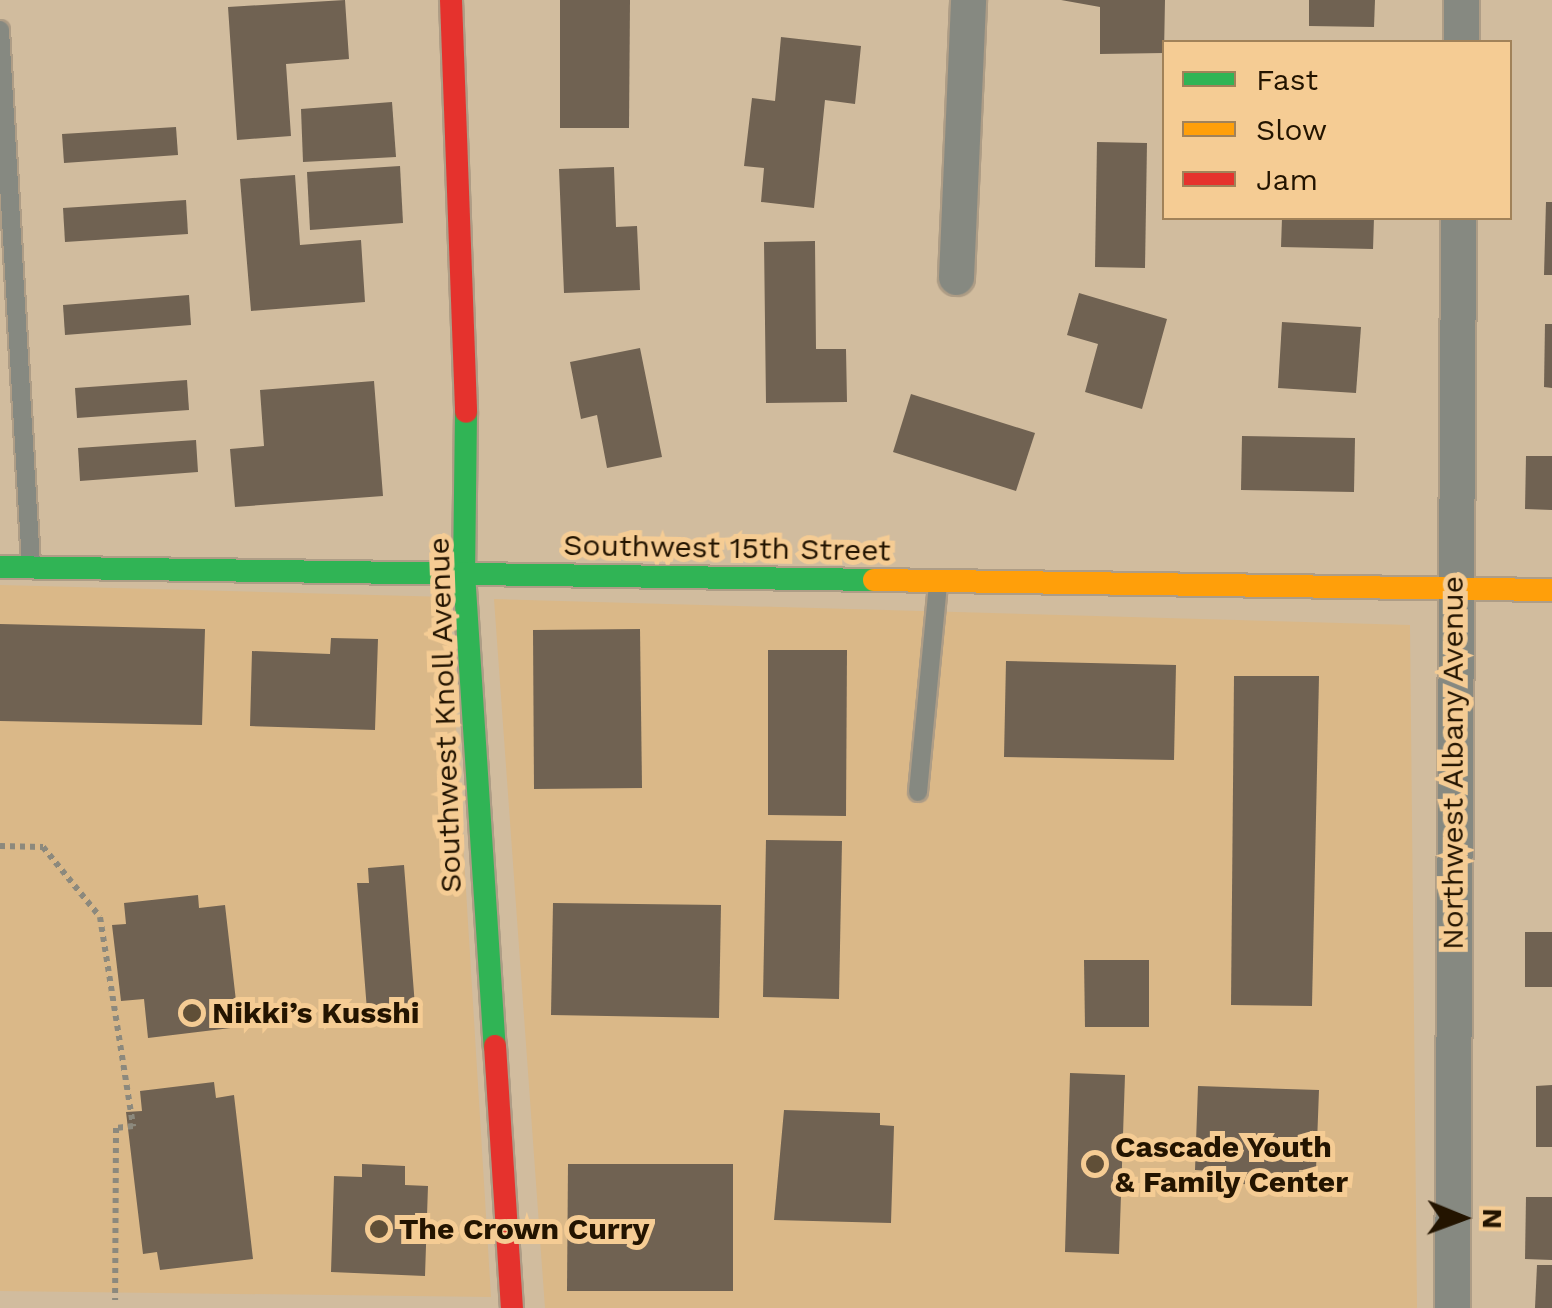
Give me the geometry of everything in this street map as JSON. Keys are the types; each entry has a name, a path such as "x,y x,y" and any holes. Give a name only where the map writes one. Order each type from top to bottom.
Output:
{"street":[{"name":"Southwest Knoll Avenue","path":"450,0 468,308 464,573 512,1308"},
{"path":"956,278 968,0"},
{"path":"1461,0 1461,40"},
{"name":"Northwest Albany Avenue","path":"1452,1308 1458,220"},
{"name":"Southwest 15th Street","path":"0,566 1552,590"}],"lane":[{"path":"0,30 32,567"},
{"path":"0,317 20,318"},
{"path":"918,792 938,582"}],"path":[{"path":"0,846 43,847 100,917 132,1126 116,1128 115,1300"}],"shaded area":[{"path":"0,585 448,597 491,1297 0,1291"},
{"path":"494,599 1410,625 1417,1308 545,1308"}],"building":[{"path":"345,0 349,59 286,64 291,136 237,140 228,7"},
{"path":"560,0 630,0 629,128 560,128"},
{"path":"1061,0 1165,0 1162,53 1100,54 1100,7"},
{"path":"1309,0 1375,0 1374,27 1309,26"},
{"path":"781,37 861,46 855,104 825,100 814,208 761,202 764,168 744,166 752,98 775,101"},
{"path":"392,102 396,157 303,162 301,109"},
{"path":"176,127 178,155 64,163 62,134"},
{"path":"1097,142 1147,143 1145,268 1095,267"},
{"path":"400,166 403,223 310,230 307,172"},
{"path":"614,167 616,227 637,226 640,290 564,293 559,169"},
{"path":"295,175 300,245 361,240 365,302 251,311 240,179"},
{"path":"186,200 188,234 65,242 63,208"},
{"path":"1546,202 1552,202 1552,275 1544,275"},
{"path":"1282,220 1374,220 1373,249 1281,247"},
{"path":"815,241 816,349 846,349 847,402 766,403 764,242"},
{"path":"1079,293 1167,319 1142,409 1085,392 1098,344 1067,335"},
{"path":"189,295 191,325 65,335 63,305"},
{"path":"1282,322 1361,327 1356,393 1278,388"},
{"path":"1545,324 1552,324 1552,388 1544,387"},
{"path":"640,348 662,457 607,468 597,415 581,419 570,362"},
{"path":"187,380 189,410 77,418 75,388"},
{"path":"374,381 383,496 235,507 230,449 264,446 260,390"},
{"path":"911,394 1035,433 1016,491 893,452"},
{"path":"1242,436 1355,438 1354,492 1241,490"},
{"path":"196,440 198,472 80,481 78,448"},
{"path":"1526,456 1552,456 1552,510 1525,509"},
{"path":"0,624 205,629 202,725 0,721"},
{"path":"640,629 642,788 534,789 533,630"},
{"path":"331,638 378,639 375,730 250,726 252,651 330,654"},
{"path":"768,650 847,650 846,816 768,815"},
{"path":"1006,661 1176,665 1174,760 1004,757"},
{"path":"1234,676 1319,676 1312,1006 1231,1005"},
{"path":"766,840 842,841 839,999 763,997"},
{"path":"404,865 416,1019 368,1023 357,883 369,883 368,868"},
{"path":"198,895 199,908 225,905 239,1027 148,1038 144,999 121,1001 112,925 126,924 124,903"},
{"path":"553,903 721,905 719,1018 551,1015"},
{"path":"1525,932 1552,932 1552,987 1525,987"},
{"path":"1084,960 1149,960 1149,1027 1085,1027"},
{"name":"Cascade Youth & Family Center","path":"1070,1073 1125,1075 1119,1254 1065,1252"},
{"path":"214,1082 216,1098 234,1095 253,1259 160,1270 157,1252 143,1254 126,1112 142,1111 140,1091"},
{"path":"1552,1085 1552,1147 1536,1147 1536,1086"},
{"path":"1198,1086 1319,1090 1316,1170 1299,1170 1298,1186 1212,1183 1212,1171 1195,1170"},
{"path":"784,1110 880,1113 880,1125 894,1126 891,1223 774,1220"},
{"name":"The Crown Curry","path":"362,1164 405,1166 405,1185 428,1186 425,1276 331,1272 334,1176 362,1177"},
{"path":"568,1164 733,1164 733,1291 567,1291"},
{"path":"1526,1197 1552,1197 1552,1260 1525,1259"},
{"path":"1537,1265 1552,1265 1552,1308 1535,1308"}],"traffic: fast":[{"path":"466,412 464,573 495,1046"},
{"path":"0,567 874,580"}],"traffic: slow":[{"path":"874,580 1552,590"}],"traffic: jam":[{"path":"451,0 466,412"},
{"path":"495,1046 512,1308"}],"place":[{"name":"Nikki’s Kusshi","path":"192,1013"},
{"name":"Cascade Youth & Family Center","path":"1095,1164"},
{"name":"The Crown Curry","path":"379,1229"}]}
